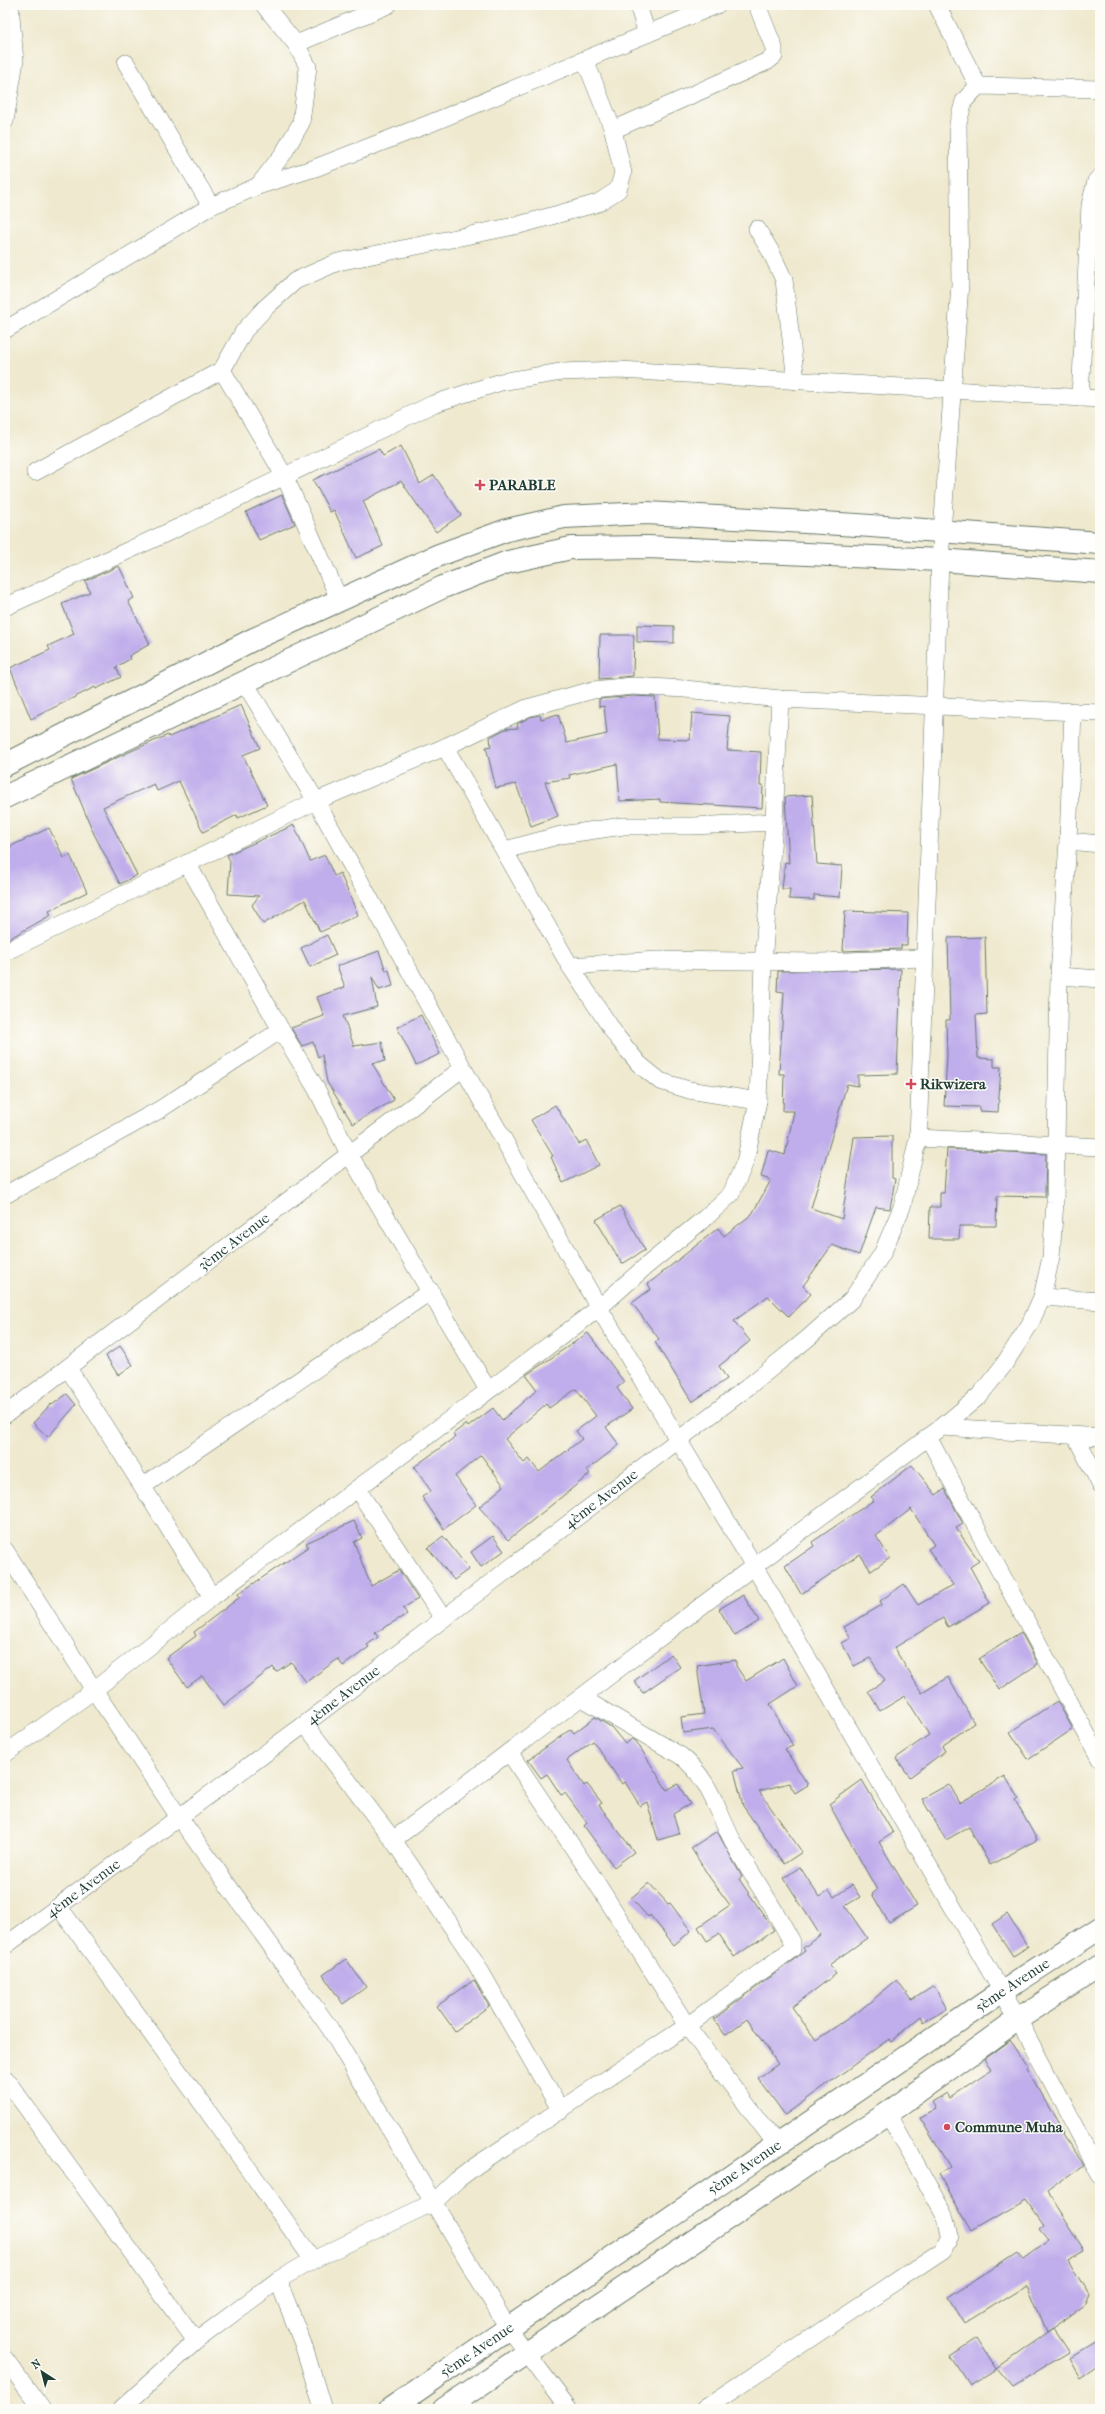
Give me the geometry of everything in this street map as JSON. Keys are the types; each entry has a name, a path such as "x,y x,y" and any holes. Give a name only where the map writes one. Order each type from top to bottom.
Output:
{"street":[{"path":"5,121 15,61 10,5"},
{"path":"258,186 283,154 300,123 308,67 296,44 264,5"},
{"path":"296,44 388,5"},
{"path":"638,5 647,34"},
{"path":"5,330 211,206 258,186 315,168 395,137 717,5"},
{"path":"613,130 768,61 774,56 774,48 757,5"},
{"path":"937,5 978,86 1100,89"},
{"path":"35,472 222,370 244,331 265,308 295,281 338,262 450,240 598,203 618,190 623,173 613,130 585,60"},
{"path":"126,63 211,206"},
{"name":"4ème Avenue","path":"5,1946 305,1724 807,1340 852,1299 882,1254 899,1214 918,1138 923,958 941,532 960,284 958,123 964,100 978,86"},
{"path":"1080,398 1093,282 1090,204 1096,181 1100,177"},
{"path":"757,229 771,252 784,280 796,381"},
{"path":"222,370 285,477 339,599"},
{"path":"5,607 285,477 433,404 501,382 561,372 620,370 1100,399"},
{"path":"5,765 252,640 339,599 439,555 506,530 564,518 647,513 857,525 1100,543"},
{"path":"5,797 245,683 360,625 443,587 508,562 571,548 648,548 940,560 1100,572"},
{"path":"245,683 316,801 463,1068 599,1308 754,1566 1018,2019 1100,2175"},
{"path":"5,952 316,801 445,747 526,708 593,690 632,686 685,689 780,698 1100,713"},
{"path":"5,1754 94,1690 212,1597 599,1308 731,1194 745,1162 758,1101 763,962 774,822 780,698"},
{"path":"393,1840 754,1566 942,1427 979,1396 1003,1366 1030,1324 1042,1297 1051,1257 1056,1144 1060,976 1068,841 1073,711"},
{"path":"445,747 506,850 570,966 617,1037 638,1064 660,1080 689,1090 758,1101"},
{"path":"506,850 561,835 623,826 693,826 774,822"},
{"path":"1068,841 1100,844"},
{"path":"187,863 281,1030 316,1088 349,1154 488,1390"},
{"path":"570,966 656,960 763,962 923,958"},
{"path":"1060,976 1100,979"},
{"path":"5,1196 159,1110 281,1030"},
{"name":"3ème Avenue","path":"5,1415 463,1068"},
{"path":"918,1138 1100,1147"},
{"path":"142,1486 431,1291"},
{"path":"1042,1297 1100,1300"},
{"path":"68,1368 212,1597"},
{"path":"942,1427 1100,1438"},
{"path":"928,1437 1098,1748"},
{"path":"1076,1437 1100,1484"},
{"path":"357,1489 443,1618"},
{"path":"5,1550 94,1690 179,1817 330,2027 508,2328 569,2409"},
{"path":"121,2409 196,2341 278,2280 313,2260 434,2202 477,2165 561,2111 687,2026 792,1949 792,1942 735,1846 707,1784 695,1767 681,1756 582,1698"},
{"path":"305,1724 393,1840 471,1955 561,2111"},
{"path":"509,1752 596,1882 687,2026 777,2145"},
{"path":"58,1907 204,2106 313,2260"},
{"name":"5ème Avenue","path":"390,2409 1001,1992 1100,1928"},
{"name":"5ème Avenue","path":"444,2409 528,2354 808,2164 888,2114 1018,2019 1100,1966"},
{"path":"5,2078 196,2341"},
{"path":"704,2409 943,2250 950,2236 946,2218 888,2114"},
{"path":"278,2280 303,2344 323,2409"},
{"path":"5,2359 42,2409"}],"building":[{"path":"401,446 420,484 434,475 461,515 436,532 401,481 363,501 383,546 356,558 334,510 330,512 313,480 379,449 383,456"},
{"path":"282,495 295,524 259,540 246,512"},
{"path":"119,566 134,598 128,601 150,644 129,656 130,659 116,667 121,677 96,689 95,687 31,719 10,668 50,650 48,646 74,634 62,604 90,592 85,581"},
{"path":"637,625 674,626 674,643 637,642"},
{"path":"600,635 634,635 633,676 599,679"},
{"path":"633,696 655,697 658,739 690,740 692,713 730,716 727,750 761,752 760,785 763,785 762,808 660,802 660,799 620,801 617,764 569,775 570,778 545,782 558,816 531,826 516,784 496,788 486,747 491,746 490,737 505,729 518,728 517,724 530,717 540,715 541,719 558,714 567,743 607,734 604,706 599,707 599,699"},
{"path":"241,705 260,748 243,755 267,805 238,818 237,815 203,832 179,781 157,791 154,784 103,807 137,875 120,884 94,834 71,779 138,748 168,735 169,737"},
{"path":"812,795 817,864 842,866 840,897 814,895 814,900 789,899 790,889 782,889 785,862 789,863 785,797"},
{"path":"294,825 310,861 325,855 334,876 340,873 358,915 320,932 305,900 263,924 252,905 259,896 228,894 230,861 227,855"},
{"path":"49,828 64,858 70,855 87,892 49,911 51,915 5,941 5,849"},
{"path":"845,911 908,913 907,945 901,945 901,949 843,951"},
{"path":"327,935 336,955 310,967 301,948"},
{"path":"985,937 987,1014 976,1015 978,1058 994,1059 994,1067 1001,1067 998,1112 979,1111 979,1107 944,1106 947,1056 946,1020 950,1020 948,938"},
{"path":"379,951 386,971 389,970 393,986 379,990 372,977 377,1007 343,1016 354,1046 382,1042 385,1061 372,1063 394,1100 353,1124 327,1082 322,1055 318,1057 313,1042 302,1046 291,1028 324,1016 317,997 345,987 337,966"},
{"path":"901,969 897,1074 858,1075 858,1086 847,1084 811,1208 842,1219 854,1137 892,1136 892,1178 895,1179 890,1209 876,1207 859,1255 832,1245 803,1286 811,1294 789,1317 768,1296 734,1321 750,1341 719,1366 727,1379 692,1402 655,1342 659,1339 632,1303 651,1289 648,1284 718,1228 724,1236 752,1214 771,1180 761,1177 768,1150 785,1155 794,1111 783,1111 784,1074 779,1074 784,992 777,991 778,971"},
{"path":"421,1015 440,1054 416,1065 397,1027"},
{"path":"555,1105 579,1144 586,1140 599,1165 563,1183 551,1157 553,1156 531,1120"},
{"path":"947,1149 1046,1154 1045,1197 997,1196 996,1226 960,1226 959,1239 929,1239 930,1207 940,1207 940,1193 944,1193"},
{"path":"620,1206 645,1250 622,1264 596,1220"},
{"path":"588,1333 624,1382 617,1388 632,1409 606,1427 619,1445 587,1470 590,1474 508,1540 479,1507 504,1486 481,1455 455,1476 476,1505 444,1529 422,1497 431,1491 414,1467 455,1437 453,1434 466,1424 468,1427 493,1408 502,1420 537,1390 526,1375","holes":["576,1389 596,1416 576,1431 582,1439 539,1472 529,1459 524,1463 505,1439 546,1404 549,1408"]},
{"path":"120,1346 133,1365 118,1375 106,1356"},
{"path":"67,1394 76,1405 48,1437 33,1423 51,1404 52,1405"},
{"path":"912,1465 936,1495 945,1489 963,1524 956,1528 979,1561 970,1567 990,1603 948,1627 943,1618 894,1648 922,1693 948,1677 974,1723 942,1746 945,1751 910,1777 896,1758 929,1735 905,1696 880,1711 868,1691 885,1681 870,1658 854,1666 842,1643 851,1638 844,1627 882,1605 880,1601 904,1584 918,1605 953,1585 928,1549 934,1545 911,1509 876,1536 890,1558 871,1571 860,1554 801,1594 785,1566 814,1546 812,1542 874,1500 871,1497"},
{"path":"354,1521 362,1538 354,1542 371,1586 399,1570 418,1599 403,1608 407,1614 375,1633 378,1637 367,1645 369,1647 343,1666 338,1659 306,1682 291,1662 276,1672 273,1667 224,1705 202,1676 187,1687 166,1658 196,1636 194,1632 240,1597 238,1594 308,1547 306,1543"},
{"path":"443,1536 469,1569 454,1580 428,1548"},
{"path":"493,1536 504,1551 481,1567 471,1552"},
{"path":"743,1595 759,1621 735,1636 719,1609"},
{"path":"1021,1632 1038,1664 999,1690 979,1659"},
{"path":"671,1654 680,1667 643,1693 634,1681"},
{"path":"783,1658 798,1686 770,1704 793,1746 785,1749 808,1785 795,1793 789,1783 759,1791 802,1852 784,1864 743,1806 734,1770 743,1768 713,1729 683,1733 681,1717 704,1714 697,1666 736,1660 736,1666 746,1681"},
{"path":"1057,1701 1073,1729 1028,1759 1010,1732"},
{"path":"595,1717 611,1727 625,1744 632,1739 636,1741 667,1790 678,1784 690,1804 673,1814 679,1834 658,1840 647,1802 640,1806 625,1782 622,1784 593,1741 567,1760 584,1786 587,1784 602,1803 599,1805 634,1852 614,1867 584,1826 587,1823 565,1793 561,1795 547,1774 541,1778 528,1760 571,1729 574,1733"},
{"path":"1005,1776 1018,1798 1015,1800 1037,1840 990,1865 969,1827 946,1840 922,1799 949,1784 960,1803"},
{"path":"862,1780 893,1833 879,1842 917,1906 889,1923 872,1894 877,1890 829,1804"},
{"path":"717,1831 742,1877 739,1879 774,1930 734,1957 719,1934 707,1941 698,1927 730,1905 710,1878 691,1848"},
{"path":"800,1867 819,1897 829,1890 834,1897 852,1885 860,1897 845,1906 867,1938 829,1965 836,1974 792,2007 816,2040 859,2011 897,1980 912,2000 934,1986 947,2009 924,2022 921,2016 891,2041 889,2039 785,2115 758,2078 778,2064 747,2019 725,2035 714,2019 805,1951 803,1948 820,1935 784,1878"},
{"path":"649,1883 668,1904 670,1903 691,1931 674,1945 650,1915 648,1917 631,1898"},
{"path":"1007,1914 1028,1947 1013,1956 992,1924"},
{"path":"346,1959 366,1987 343,2004 323,1975"},
{"path":"474,1980 489,2006 455,2031 437,2006"},
{"path":"1010,2040 1029,2069 1027,2070 1063,2133 1062,2134 1084,2165 1047,2192 1084,2250 1068,2259 1089,2296 1084,2307 1047,2332 1027,2284 965,2323 949,2297 1018,2252 1023,2259 1049,2240 1039,2228 1044,2224 1027,2199 972,2231 939,2174 950,2167 920,2118 936,2109 932,2102 947,2093 950,2098 991,2070 984,2059"},
{"path":"1053,2328 1069,2352 1012,2387 996,2368"},
{"path":"977,2338 996,2368 969,2385 950,2356"},
{"path":"1100,2339 1100,2366 1081,2379 1069,2358"}],"place":[{"name":"PARABLE","path":"480,485"},
{"name":"Rikwizera","path":"911,1084"},
{"name":"Commune Muha","path":"947,2127"}]}
